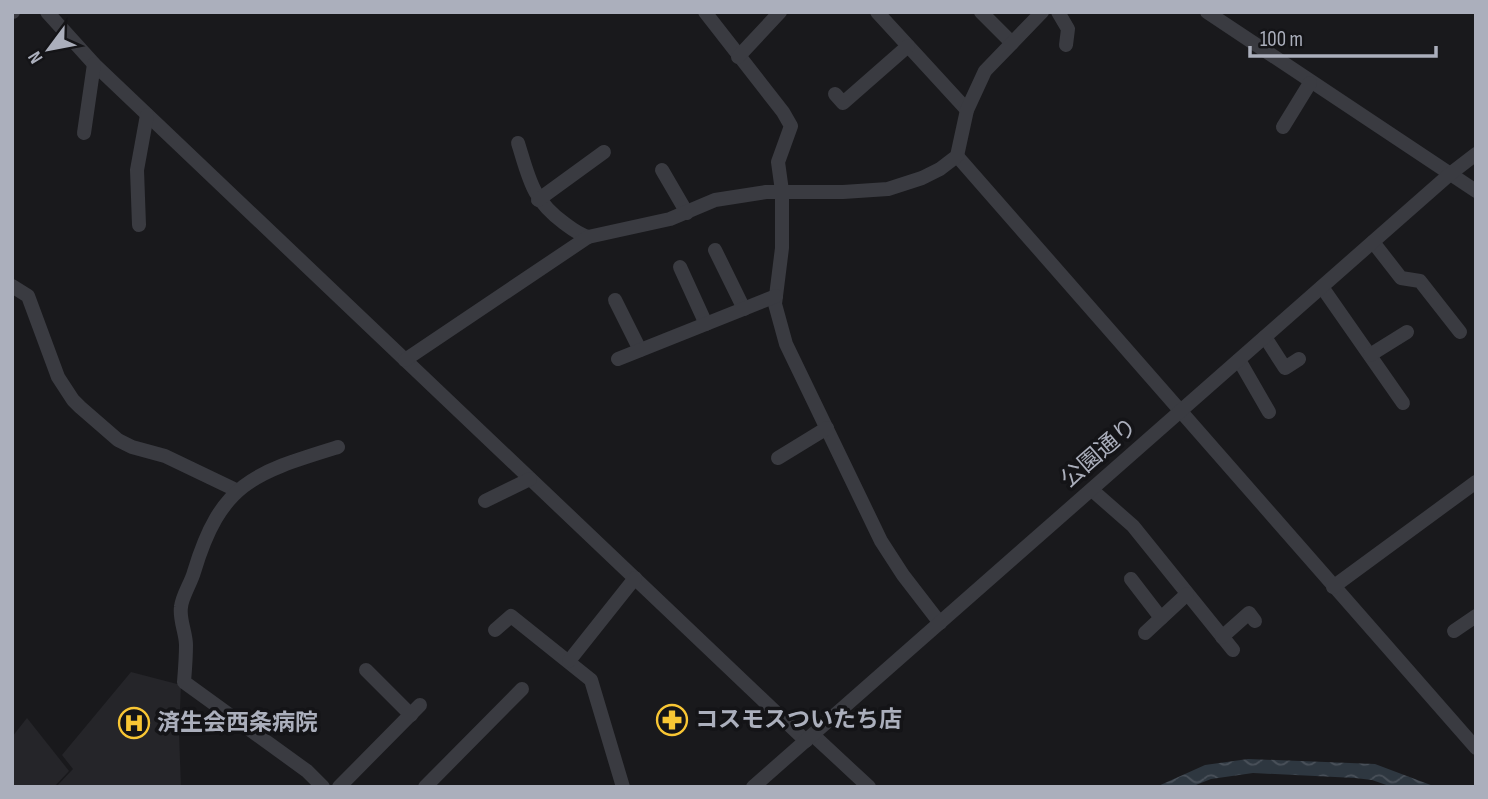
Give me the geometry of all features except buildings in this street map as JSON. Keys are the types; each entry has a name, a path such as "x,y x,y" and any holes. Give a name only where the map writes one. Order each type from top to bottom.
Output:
{"street":[{"path":"47,12 94,64 635,579 809,738 869,787"},
{"path":"705,12 791,125 778,162 782,191 782,248 775,304 786,344 881,541 940,623"},
{"path":"738,57 780,12"},
{"path":"877,12 967,110"},
{"path":"981,12 1012,43"},
{"path":"405,360 588,237 652,223 715,200 782,191 843,192 888,189 940,169 957,156 967,110 985,71 1042,12"},
{"path":"1058,12 1068,29 1066,45"},
{"path":"1207,12 1476,191"},
{"path":"835,94 843,103 908,46"},
{"path":"84,132 94,64"},
{"path":"1283,127 1310,83"},
{"path":"139,225 137,170 147,115"},
{"path":"518,143 538,200 551,215 588,237"},
{"path":"538,200 604,152"},
{"name":"公園通り","path":"754,787 1450,174 1476,154"},
{"path":"957,156 1476,748"},
{"path":"662,170 687,212"},
{"path":"1373,242 1401,278 1420,281 1427,288 1460,332"},
{"path":"715,250 744,309"},
{"path":"680,267 706,324"},
{"path":"12,286 28,296 58,377 80,407 118,440 132,447 165,456 236,490"},
{"path":"1322,287 1404,402"},
{"path":"618,359 776,296"},
{"path":"615,300 640,350"},
{"path":"1370,355 1407,332"},
{"path":"1265,337 1285,368 1299,359"},
{"path":"1239,360 1269,412"},
{"path":"778,457 827,428"},
{"path":"323,787 307,771 184,682 186,644 180,608 208,530 236,490 268,470 338,447"},
{"path":"485,500 530,479"},
{"path":"1333,587 1475,483"},
{"path":"1092,490 1133,526 1233,650"},
{"path":"569,661 635,579"},
{"path":"1130,579 1161,618"},
{"path":"1145,633 1187,594"},
{"path":"1222,637 1249,613 1255,621"},
{"path":"495,630 511,616 585,673 595,690 623,787"},
{"path":"1454,631 1476,616"},
{"path":"340,787 415,710 366,670"},
{"path":"425,787 522,689"}],"shaded area":[{"name":"済生会西条病院","path":"131,672 181,685 181,787 56,787 73,769 62,755"},
{"path":"27,718 69,771 54,787 12,787 12,737"}],"water":[{"path":"1248,759 1375,764 1436,787 1392,787 1355,778 1253,773 1211,779 1191,787 1156,787 1205,765"}],"place":[{"name":"コスモスついたち店","path":"672,720"},
{"name":"済生会西条病院","path":"134,723"}]}
